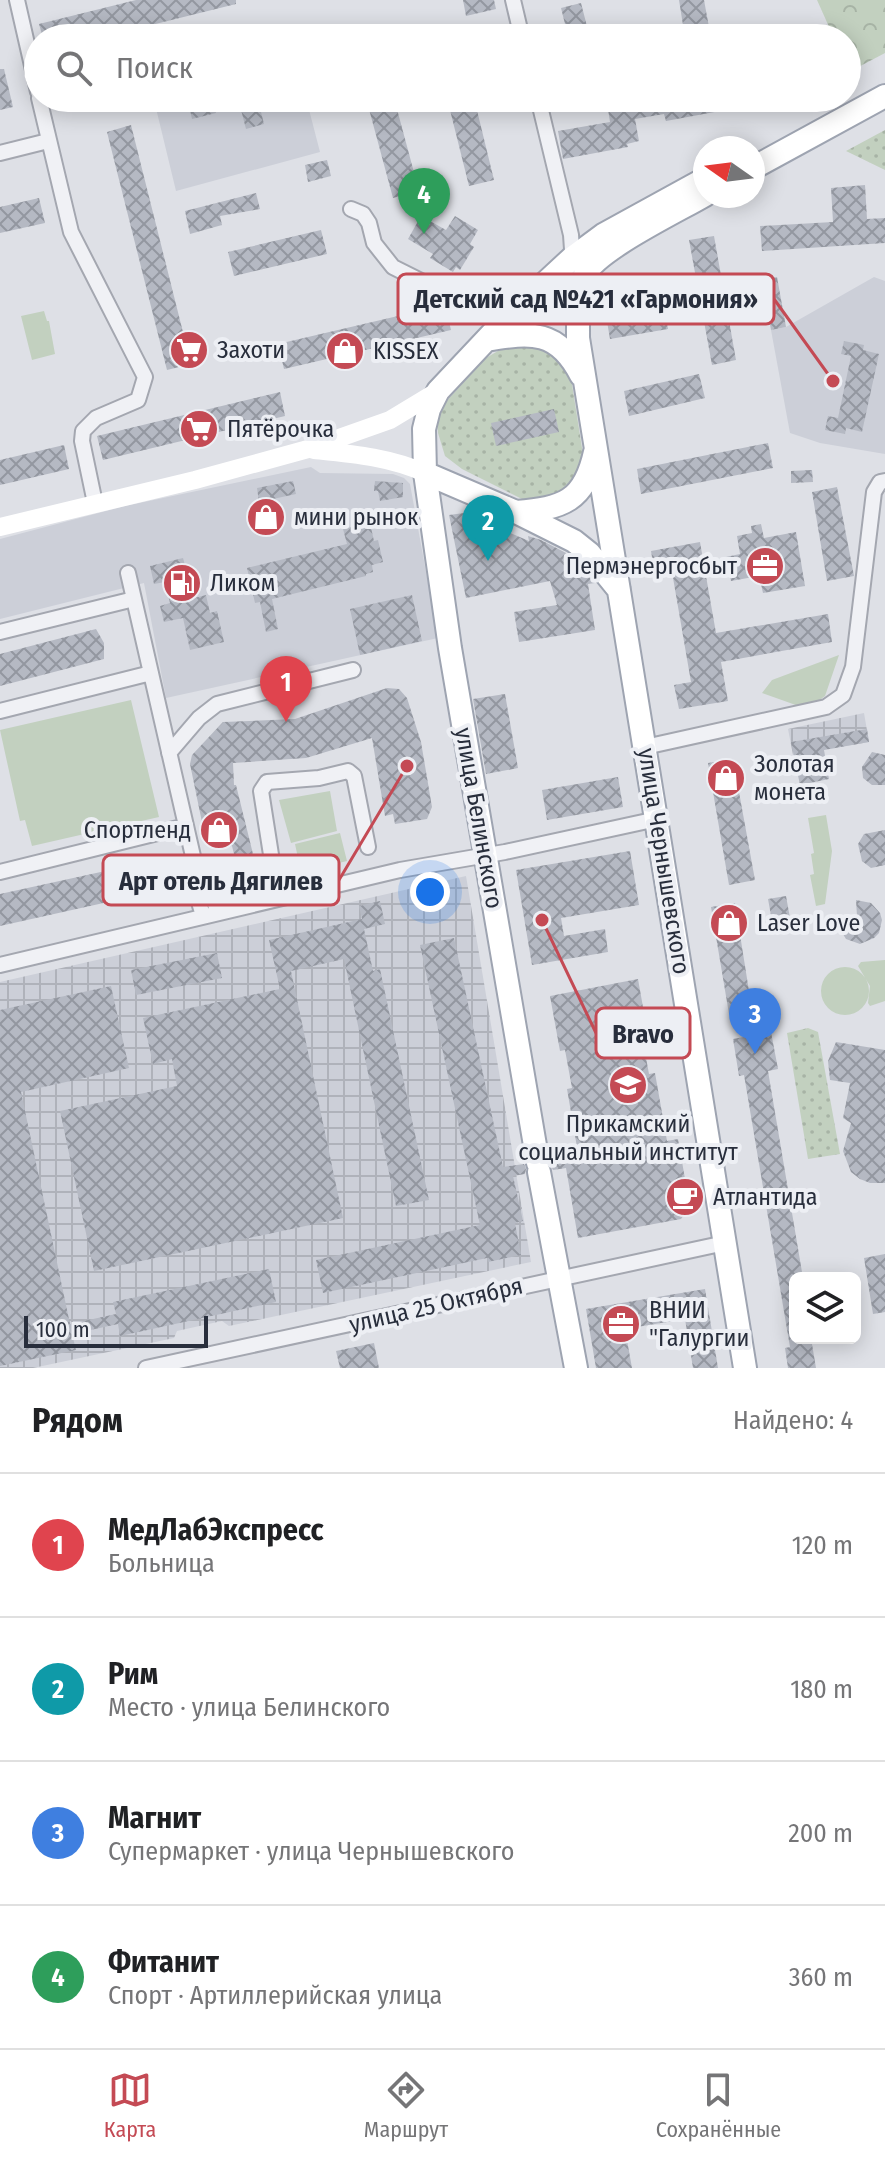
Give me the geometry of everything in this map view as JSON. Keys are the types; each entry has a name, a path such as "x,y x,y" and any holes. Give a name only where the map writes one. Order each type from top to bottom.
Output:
{"main road":[{"path":"861,94 885,81"},
{"path":"861,109 885,96"},
{"path":"765,146 828,112"},
{"path":"765,161 856,112"},
{"path":"0,527 308,449 390,420 438,391 503,322 572,258 603,235 693,186"},
{"name":"улица Чернышевского","path":"693,202 611,249 586,273 579,301 578,338 745,1368"},
{"path":"486,340 522,333 548,338 571,356 586,384"},
{"path":"425,473 424,429 438,391"},
{"path":"308,449 362,455 404,464 516,512 561,505 578,492 590,476 597,447"},
{"name":"улица Белинского","path":"425,473 450,648 557,1278 576,1368"},
{"name":"улица Чернышевского","path":"516,512 574,541 589,553 619,590"}],"street":[{"path":"17,0 24,30"},
{"path":"513,0 519,24"},
{"path":"42,112 71,232 145,377 138,400 96,418 83,431 82,441 95,503"},
{"name":"улица Чернышевского","path":"541,112 571,235 578,338"},
{"path":"0,153 48,141"},
{"path":"351,209 363,214 369,223 374,243 393,267 503,322"},
{"path":"645,747 826,707 843,695 853,667 874,492 882,482"},
{"path":"128,573 198,878 199,902 210,915"},
{"path":"0,632 134,599"},
{"path":"169,753 205,711 217,704 353,670"},
{"path":"0,711 151,673"},
{"path":"210,915 209,877 272,861 261,791 267,782 319,778 348,771 354,776 368,847"},
{"path":"0,965 400,870 657,819"},
{"path":"0,872 186,826"},
{"name":"улица 25 Октября","path":"146,1368 207,1362 557,1278 725,1243"}],"shaded area":[{"path":"157,112 310,112 320,152 176,191"},
{"path":"874,277 885,281 885,454 820,443 790,433 771,330 786,327"},
{"path":"311,467 320,473 393,474 410,484 438,638 166,698 144,583 0,619 0,539 125,506"},
{"path":"864,713 869,742 793,755 788,729"},
{"path":"466,876 531,1262 229,1326 222,1321 177,1331 174,1338 33,1368 0,1368 0,982"}],"green space":[{"path":"817,0 885,0 885,53 861,66 861,24 828,24"},
{"path":"885,130 885,170 846,151"},
{"path":"44,311 55,354 32,360 21,316"},
{"path":"536,344 558,356 571,378 585,467 556,498 526,501 462,469 445,456 437,418 442,406 486,358 508,345"},
{"path":"839,655 825,696 807,709 762,693 772,680"},
{"path":"131,700 159,817 32,846 25,820 20,821 0,730"},
{"path":"330,791 337,831 291,843 279,800"},
{"path":"826,815 832,851 825,904 816,906 810,875 814,874 811,854 814,853 808,818"},
{"path":"340,833 347,861 301,872 295,844"},
{"path":"885,960 885,1001 870,1006 870,986 858,966 861,962"},
{"path":"845,967 862,974 869,991 862,1008 845,1015 828,1008 821,991 828,974"},
{"path":"808,1028 818,1032 840,1154 808,1159 787,1033"}],"building":[{"path":"136,0 236,0 236,4 155,24 39,24"},
{"path":"463,0 494,0 496,9 466,16"},
{"path":"679,0 704,0 708,24 683,24"},
{"path":"581,3 586,24 565,24 561,8"},
{"path":"0,69 4,69 13,107 0,110"},
{"path":"190,112 216,112 216,113 192,119"},
{"path":"242,112 261,112 264,124 246,129"},
{"path":"370,112 398,112 419,191 393,198"},
{"path":"450,112 477,112 494,180 469,186"},
{"path":"608,112 715,112 666,121 664,114 635,119 639,141 627,144 628,147 563,159 558,131 610,122"},
{"path":"131,125 191,364 167,370 107,132"},
{"path":"327,160 331,176 308,182 305,165"},
{"path":"865,185 867,219 885,218 885,243 762,251 760,226 833,222 831,188"},
{"path":"256,193 260,209 220,216 222,225 190,234 185,211"},
{"path":"39,198 45,223 0,233 0,207"},
{"path":"421,216 446,230 455,216 478,230 470,244 474,247 460,270 456,267 453,272 430,258 433,254 408,239"},
{"path":"321,230 327,254 234,276 228,252"},
{"path":"714,236 736,360 712,365 689,240"},
{"path":"777,277 786,327 771,330 762,280"},
{"path":"661,288 668,329 610,339 603,298"},
{"path":"445,305 451,330 284,369 278,344"},
{"path":"844,341 864,345 863,350 879,354 862,432 846,428 845,434 825,430 828,416 838,418 851,356 841,354"},
{"path":"699,374 705,398 629,416 624,391"},
{"path":"280,392 285,416 103,460 97,436"},
{"path":"554,409 559,432 496,446 491,423"},
{"path":"768,443 773,468 641,494 637,469"},
{"path":"64,445 69,469 0,485 0,460"},
{"path":"812,470 813,482 791,483 791,471"},
{"path":"293,481 296,494 259,502 257,488"},
{"path":"375,481 403,483 403,497 380,501 378,491 374,491"},
{"path":"837,487 854,576 827,581 812,492"},
{"path":"464,513 529,541 528,536 541,540 579,563 595,583 588,584 595,630 519,642 514,612 557,605 550,581 466,598 449,515"},
{"path":"370,523 383,562 372,565 373,572 366,576 272,599 278,629 266,632 260,602 255,603 247,568 347,544 343,529"},
{"name":"Пермэнергосбыт","path":"761,524 764,538 796,532 805,586 763,593 759,576 731,581 726,557 740,554 737,536 752,533 751,526"},
{"path":"700,542 716,633 828,614 832,642 721,662 728,701 679,709 674,685 691,682 672,572 655,575 651,551"},
{"path":"183,558 188,576 177,579 182,601 206,595 210,613 217,611 224,642 190,650 183,618 164,622 160,606 170,603 165,582 154,584 150,566"},
{"path":"412,595 422,641 360,655 350,609"},
{"path":"96,629 104,643 104,659 0,686 0,654"},
{"path":"387,688 399,689 407,698 421,742 432,807 427,819 395,824 393,814 385,816 372,738 306,758 233,763 234,785 253,854 235,858 232,846 224,848 221,836 213,838 211,831 204,832 190,764 192,755 223,722 295,719"},
{"path":"505,694 518,768 486,774 473,699"},
{"path":"867,729 869,742 824,750 829,779 800,785 791,742"},
{"path":"872,752 885,755 885,785 872,785 863,778 862,767"},
{"path":"733,759 755,880 729,885 708,763"},
{"path":"618,777 623,807 547,820 542,790"},
{"path":"885,830 885,865 871,868 862,861 858,844 864,834"},
{"path":"630,851 639,905 561,918 564,936 605,929 608,952 532,965 516,870"},
{"path":"119,868 126,882 126,898 0,926 0,894"},
{"path":"786,896 790,918 772,921 768,899"},
{"path":"856,900 871,903 882,920 879,933 860,944 846,939 838,926 853,923 857,916"},
{"path":"380,901 385,924 364,929 373,971 380,969 429,1200 396,1206 344,959 291,971 343,1218 94,1271 60,1111 177,1086 172,1059 153,1064 143,1018 280,989 269,940 362,919 359,906"},
{"path":"735,903 752,1010 729,1014 711,907"},
{"path":"454,938 503,1167 524,1164 526,1169 525,1174 513,1176 523,1221 515,1223 521,1255 488,1262 487,1258 323,1293 316,1260 480,1225 420,945"},
{"path":"217,953 222,978 136,995 131,970"},
{"path":"638,979 648,1035 642,1036 649,1074 655,1073 667,1141 678,1139 690,1207 681,1219 578,1238 566,1168 553,1170 551,1166 552,1161 578,1153 567,1089 572,1088 565,1050 560,1051 550,996"},
{"path":"111,986 129,1068 21,1092 70,1324 116,1314 113,1302 269,1269 276,1302 120,1336 118,1324 72,1334 76,1350 0,1366 0,1010"},
{"path":"771,1032 778,1069 768,1071 802,1272 789,1272 789,1341 744,1075 739,1076 733,1039"},
{"path":"836,1042 885,1050 885,1183 860,1179 851,1172 843,1151 851,1123 843,1118 850,1083 830,1080 828,1061"},
{"path":"885,1254 885,1312 873,1314 864,1258"},
{"name":"ВНИИ \"Галургии","path":"705,1289 718,1368 693,1368 685,1319 625,1329 632,1368 596,1368 586,1309"},
{"path":"374,1343 379,1368 340,1368 336,1351"},
{"path":"789,1344 812,1344 816,1368 788,1368 785,1348 790,1347"}],"place":[{"name":"Фитанит","path":"424,234"},
{"name":"Захоти","path":"189,350"},
{"name":"KISSEX","path":"345,351"},
{"name":"Детский сад №421 «Гармония»","path":"833,381"},
{"name":"Пятёрочка","path":"199,429"},
{"name":"мини рынок","path":"266,517"},
{"name":"Рим","path":"488,561"},
{"name":"Пермэнергосбыт","path":"765,566"},
{"name":"Ликом","path":"182,583"},
{"name":"МедЛабЭкспресс","path":"286,722"},
{"name":"Арт отель Дягилев","path":"407,766"},
{"name":"Золотая монета","path":"726,778"},
{"name":"Спортленд","path":"219,830"},
{"name":"Bravo","path":"542,920"},
{"name":"Laser Love","path":"729,923"},
{"name":"Магнит","path":"755,1054"},
{"name":"Прикамский социальный институт","path":"628,1085"},
{"name":"Атлантида","path":"685,1197"},
{"name":"ВНИИ \"Галургии","path":"621,1324"}]}
